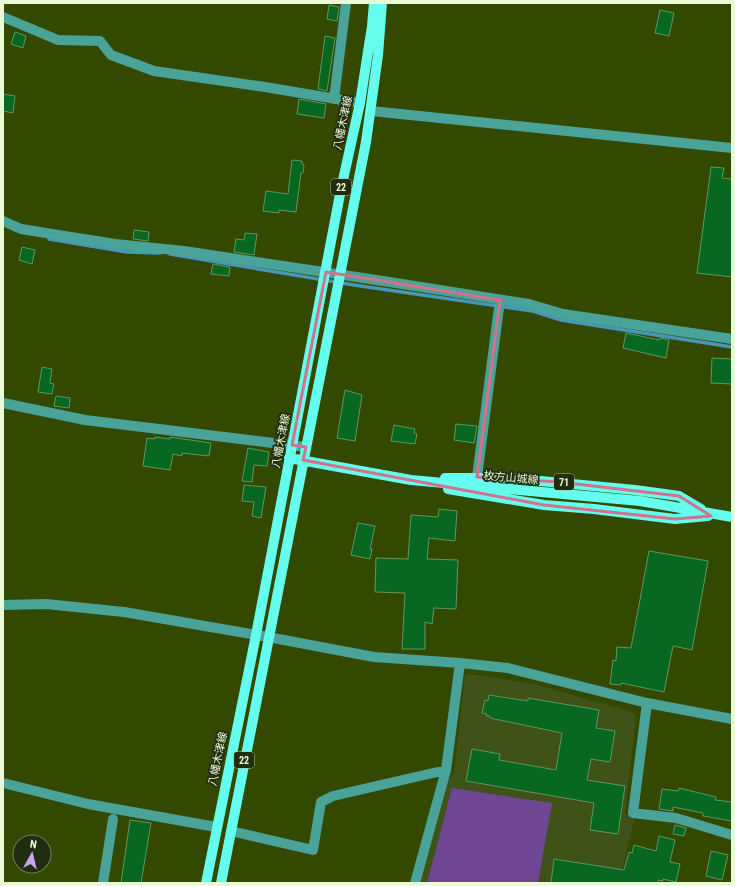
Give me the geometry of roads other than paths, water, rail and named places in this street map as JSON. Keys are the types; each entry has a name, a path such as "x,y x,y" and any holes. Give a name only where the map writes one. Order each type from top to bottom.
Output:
{"main road":[{"name":"八幡木津線","path":"206,883 216,827 256,635 341,189 360,103 372,26 374,3"},
{"name":"22","path":"221,883 371,111 378,55 382,3"},
{"name":"枚方山城線","path":"289,458 412,480 640,501 732,518"},
{"name":"71","path":"412,480 477,477 508,478 559,482 679,496 711,516"},
{"name":"71","path":"412,480 466,493 544,505 594,509 675,519 711,516 732,518"}],"street":[{"path":"334,99 346,3"},
{"path":"3,18 58,40 100,41 111,55 154,71 360,103"},
{"path":"371,111 732,148"},
{"path":"3,222 21,229 115,244 184,251 340,274 529,304 563,314 732,339"},
{"path":"477,477 500,300"},
{"path":"3,403 85,420 306,447"},
{"path":"3,605 46,604 124,612 374,657 460,663 528,672 647,703 732,719"},
{"path":"415,883 446,770 460,663"},
{"path":"647,703 633,812 676,818 732,835"},
{"path":"231,831 313,850 321,802 333,796 446,770"},
{"path":"3,783 88,804 216,827"},
{"path":"103,883 114,819"}],"waterway":[{"path":"49,239 127,252 160,253"},
{"path":"170,254 354,285 533,311 561,320 732,347"}]}
